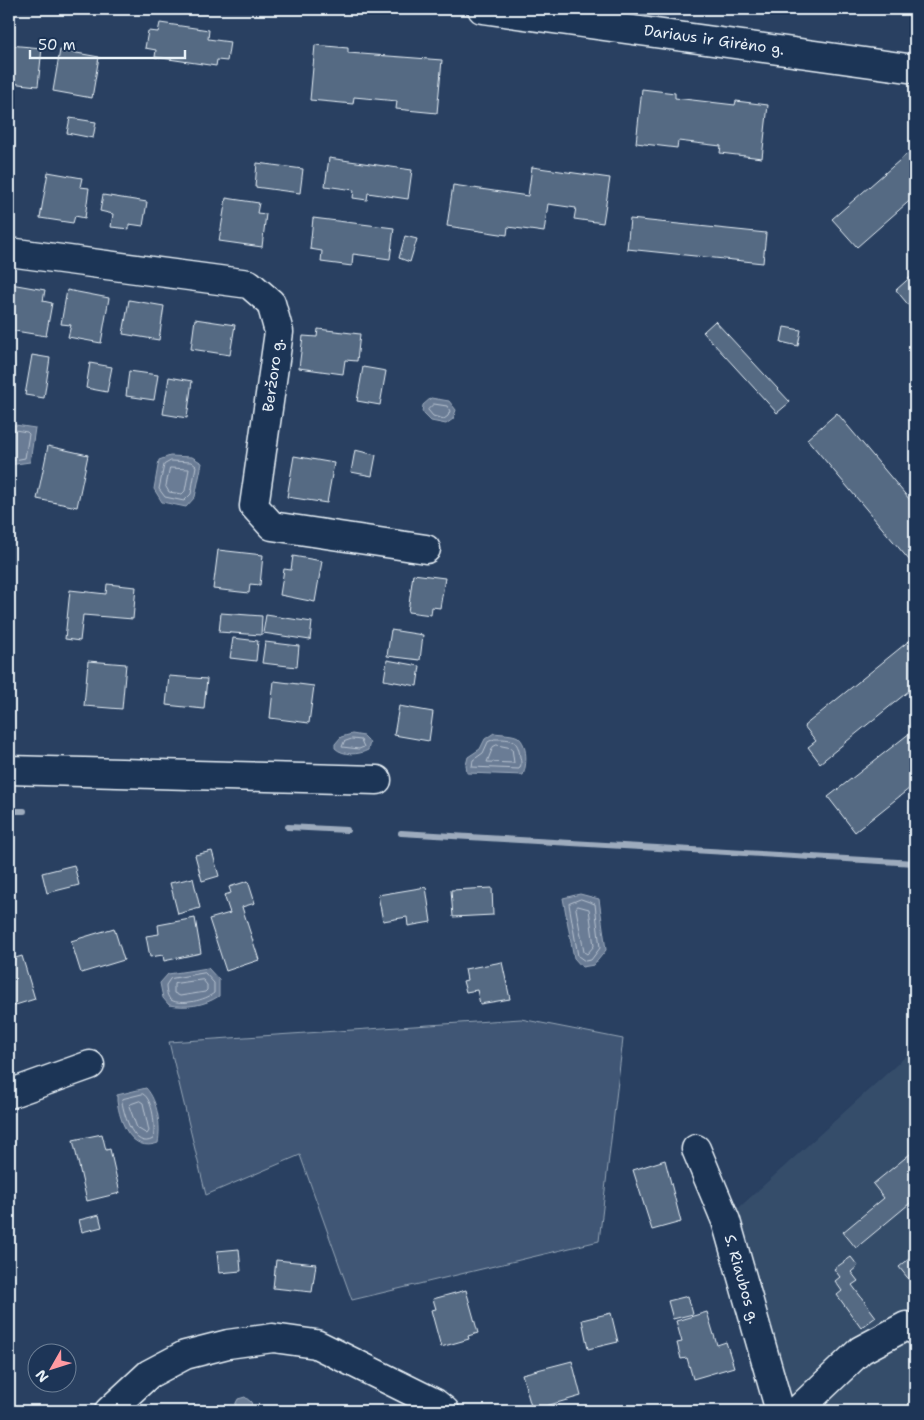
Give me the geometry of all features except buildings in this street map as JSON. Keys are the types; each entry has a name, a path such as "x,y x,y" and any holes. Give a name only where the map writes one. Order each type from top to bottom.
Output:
{"street":[{"name":"Dariaus ir Girėno g.","path":"482,9 915,69"},
{"name":"Beržoro g.","path":"9,252 248,284 271,303 279,332 254,506 272,526 426,549"},
{"path":"9,770 214,774 376,780"},
{"path":"9,1094 90,1065"},
{"name":"S. Riaubos g.","path":"696,1149 726,1221 780,1411"},
{"path":"797,1411 862,1350 906,1326 915,1330"},
{"path":"109,1411 149,1374 185,1355 228,1344 273,1338 316,1344 435,1403 445,1411"}],"shaded area":[{"path":"521,1019 623,1039 599,1241 352,1300 300,1155 206,1195 169,1042"},
{"path":"915,1048 915,1411 789,1411 731,1215"}],"water":[{"path":"431,398 449,401 456,410 453,419 446,424 431,421 422,412 423,405"},
{"path":"9,424 35,428 30,462 9,465"},
{"path":"170,456 192,457 202,463 195,497 186,507 162,502 154,489 159,460"},
{"path":"494,733 518,737 524,745 526,755 523,775 467,773 468,757 480,749 485,739"},
{"path":"352,734 364,736 370,742 368,750 351,754 338,751 335,748 335,744 341,737"},
{"path":"580,894 599,899 606,950 594,965 582,967 574,958 563,898"},
{"path":"208,968 219,980 219,996 201,1004 188,1006 169,1005 163,998 160,983 168,974"},
{"path":"146,1088 156,1107 159,1129 158,1143 149,1145 141,1144 128,1134 121,1118 117,1101 117,1095"},
{"path":"245,1397 251,1402 254,1411 236,1411 235,1405 238,1399"}],"waterway":[{"path":"9,811 24,811"},
{"path":"288,827 347,830"},
{"path":"401,833 915,863"}]}
